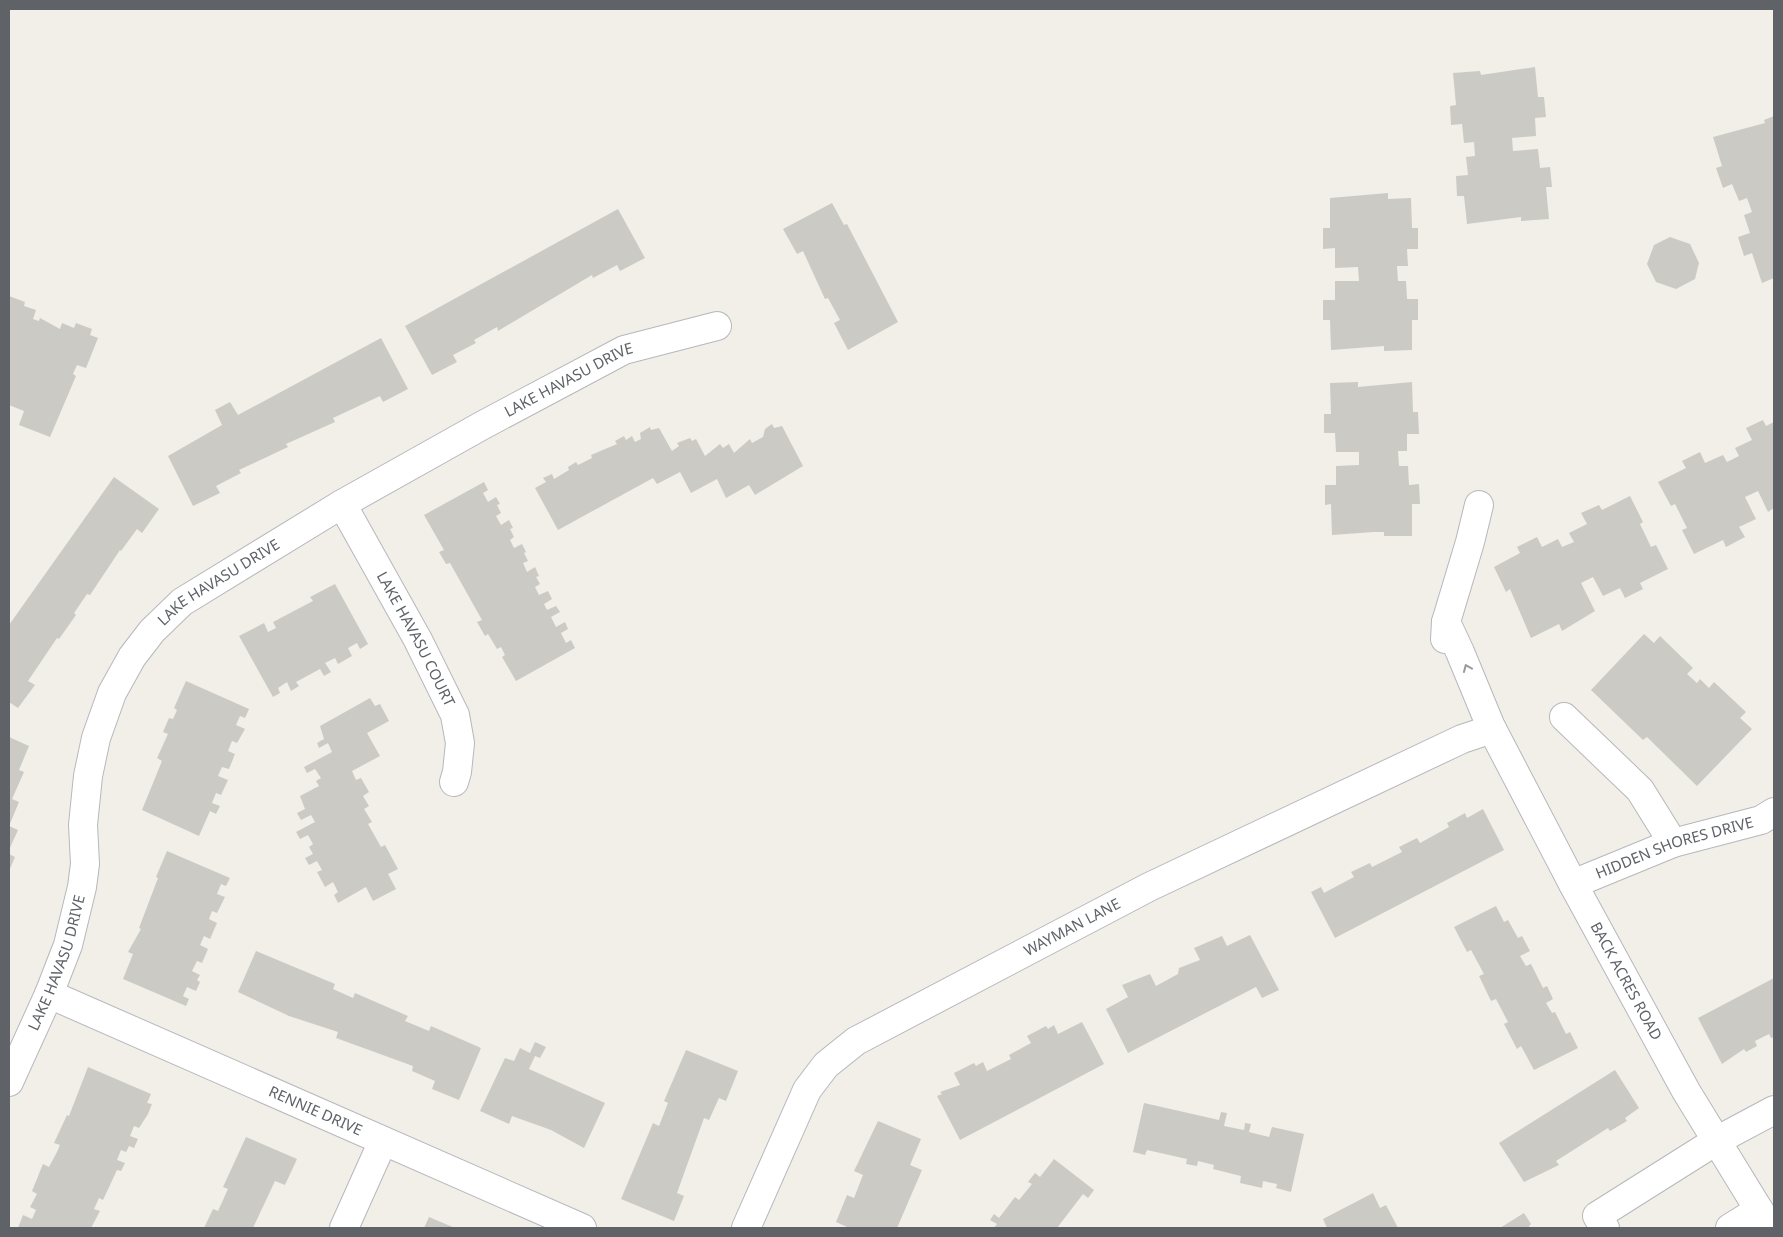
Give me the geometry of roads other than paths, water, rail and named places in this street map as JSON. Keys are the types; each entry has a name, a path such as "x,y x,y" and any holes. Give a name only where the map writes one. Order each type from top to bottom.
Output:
{"street":[{"name":"LAKE HAVASU DRIVE","path":"9,1082 49,994 68,944 82,887 85,864 83,825 87,786 96,738 112,693 132,657 152,630 182,602 342,504 482,425 624,350 717,326"},
{"name":"LAKE HAVASU COURT","path":"342,504 418,640 455,715 460,743 454,782"},
{"name":"BACK ACRES ROAD","path":"1479,505 1446,622 1492,729 1573,884 1686,1091 1765,1219"},
{"path":"1564,717 1640,790 1673,843"},
{"name":"WAYMAN LANE","path":"746,1228 807,1090 826,1065 856,1041 1149,887 1453,743 1492,729"},
{"name":"HIDDEN SHORES DRIVE","path":"1573,884 1673,843 1761,820 1774,812"},
{"name":"RENNIE DRIVE","path":"49,994 582,1228"},
{"path":"1605,1228 1597,1216 1716,1141 1774,1110"},
{"path":"344,1228 383,1141"},
{"path":"1730,1228 1765,1219"}]}
